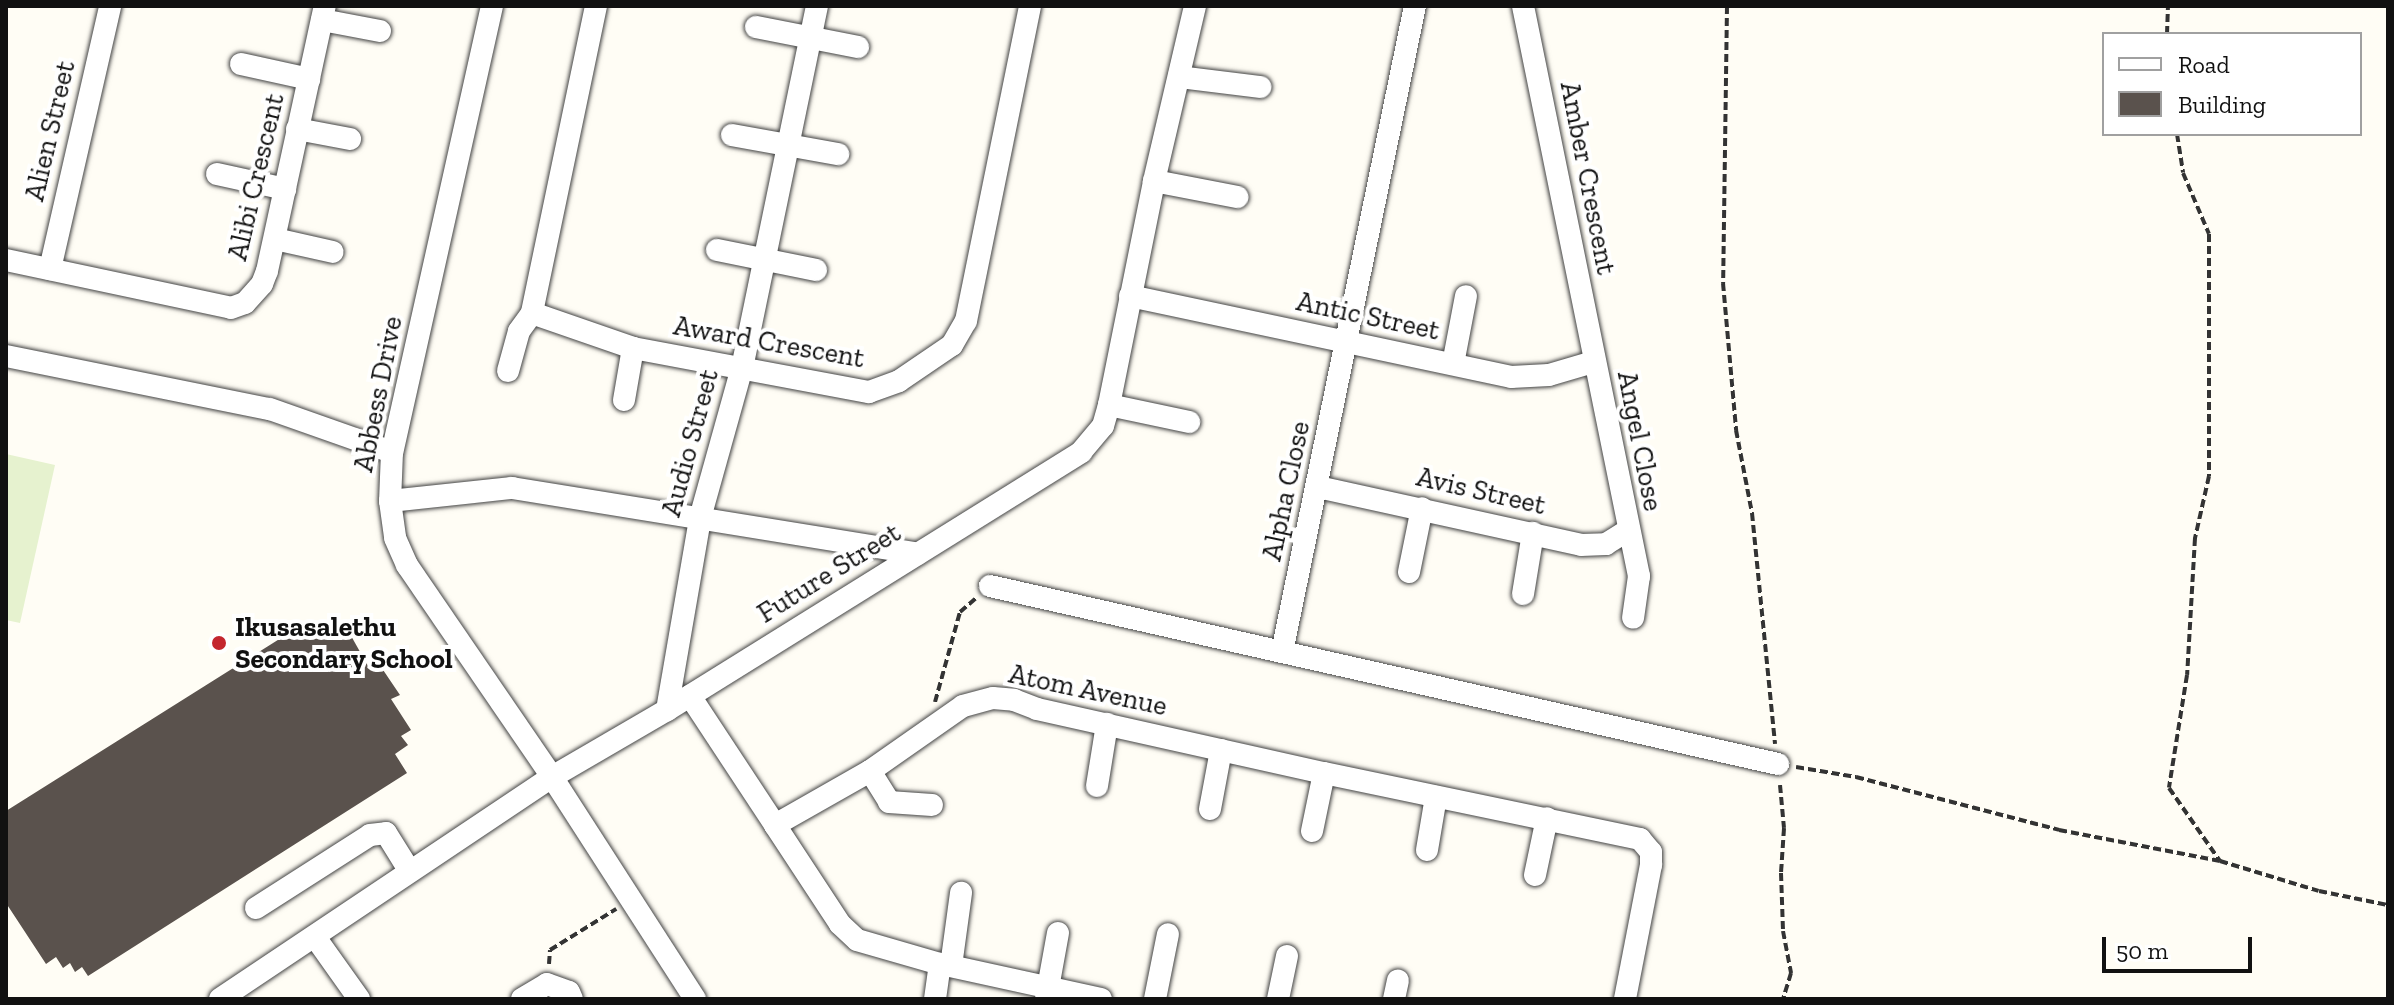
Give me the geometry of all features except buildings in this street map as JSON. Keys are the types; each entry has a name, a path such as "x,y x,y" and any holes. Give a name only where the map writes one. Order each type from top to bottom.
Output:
{"street":[{"name":"Alien Street","path":"50,269 110,6"},
{"name":"Abbess Drive","path":"492,6 392,452 390,501 395,538 407,565 552,777 695,999"},
{"path":"508,371 519,331 532,313 596,6"},
{"name":"Audio Street","path":"667,710 700,518 742,368 817,6"},
{"name":"Award Crescent","path":"532,313 633,348 869,392 899,381 952,345 966,321 1030,6"},
{"name":"Future Street","path":"220,999 552,777 690,696 1081,452 1103,426 1109,405 1154,181 1195,6"},
{"path":"1348,343 1415,6"},
{"name":"Amber Crescent","path":"1523,6 1593,362"},
{"name":"Alibi Crescent","path":"6,260 231,308 245,303 262,284 275,239 323,13"},
{"path":"323,13 380,31"},
{"path":"756,27 809,40 858,47"},
{"path":"241,64 309,79"},
{"path":"1179,77 1260,87"},
{"path":"297,129 350,139"},
{"path":"732,135 838,154"},
{"path":"217,174 285,189"},
{"path":"1154,181 1237,197"},
{"path":"275,239 333,252"},
{"path":"717,250 816,270"},
{"name":"Antic Street","path":"1130,296 1529,379 1593,362"},
{"path":"1453,364 1466,296"},
{"name":"Alpha Close","path":"1282,652 1348,343"},
{"path":"624,400 633,348"},
{"path":"6,356 270,409 392,452"},
{"name":"Angel Close","path":"1593,362 1639,576 1633,618"},
{"path":"1109,405 1189,422"},
{"name":"Avis Street","path":"1318,487 1599,546 1627,531"},
{"path":"390,501 512,488 918,554"},
{"path":"1409,572 1422,508"},
{"path":"1523,594 1533,533"},
{"path":"990,586 1778,764"},
{"path":"690,696 849,936 1047,994 1101,999"},
{"name":"Atom Avenue","path":"775,825 870,771 963,706 993,698 1324,773 1640,839 1651,852 1649,881 1625,999"},
{"path":"1097,786 1107,724"},
{"path":"1210,809 1221,750"},
{"path":"870,771 889,802 932,805"},
{"path":"1312,831 1324,773"},
{"path":"1427,850 1436,797"},
{"path":"1535,875 1547,818"},
{"path":"256,908 370,835 386,833 409,870"},
{"path":"935,999 946,965 961,893"},
{"path":"1047,994 1058,933"},
{"path":"1155,999 1168,934"},
{"path":"315,937 359,999"},
{"path":"1278,999 1287,956"},
{"path":"522,999 547,984 569,992 572,999"}],"path":[{"path":"1727,6 1723,283 1736,430 1752,513 1784,828 1781,873 1783,931 1791,973 1783,999"},
{"path":"2167,32 2168,6"},
{"path":"2177,136 2183,173 2209,234 2209,476 2195,538 2187,675 2169,788 2220,861"},
{"path":"941,721 934,699 960,612 990,586"},
{"path":"1778,764 1856,777 2059,830 2220,861 2319,891 2388,905"},
{"path":"547,984 550,950 631,899"}],"green space":[{"path":"6,454 55,465 20,623 6,620"}],"place":[{"name":"Ikusasalethu Secondary School","path":"219,643"}]}
